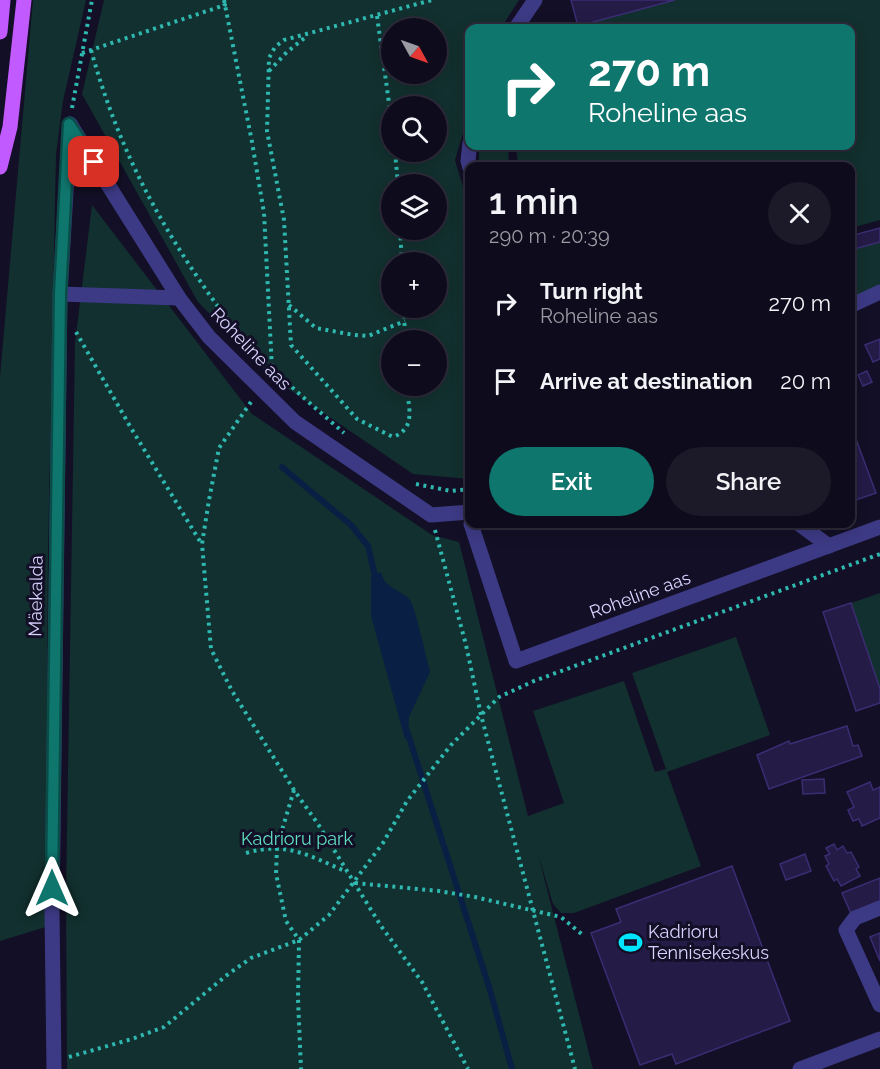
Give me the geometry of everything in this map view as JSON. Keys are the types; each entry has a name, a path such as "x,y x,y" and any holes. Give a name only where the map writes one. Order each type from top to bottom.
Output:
{"main road":[{"path":"0,32 3,0"},
{"path":"0,167 10,127 24,0"}],"street":[{"path":"519,24 535,0"},
{"name":"Roheline aas","path":"69,124 179,298 209,337 259,387 295,422 431,515 465,517"},
{"name":"Mäekalda","path":"54,1065 52,865 59,299 69,124"},
{"path":"855,304 880,292"},
{"path":"59,299 179,298"},
{"name":"Roheline aas","path":"473,528 516,662 880,527"},
{"path":"804,528 829,546"},
{"path":"880,908 855,918 846,930 880,1005"},
{"path":"800,1069 880,1039"}],"path":[{"path":"69,124 92,0"},
{"path":"408,396 409,425 403,433 393,437 357,418 291,345 284,220 267,131 268,71 269,58 275,47 284,40 432,0"},
{"path":"82,53 223,2 264,213 272,369 219,448 202,544 211,649 232,691 294,790 318,824 381,926 422,982 468,1069"},
{"path":"377,16 388,96"},
{"path":"268,71 286,52 309,34"},
{"path":"91,50 116,129 137,177 165,229 215,303 248,344 272,369 352,440"},
{"path":"59,299 131,428 202,544"},
{"path":"289,305 316,328 354,335 368,336 405,321"},
{"path":"405,318 405,330"},
{"path":"407,478 416,484 451,491 465,490"},
{"path":"431,515 466,645 481,715 575,1069"},
{"path":"54,1065 164,1027 251,958 299,940 330,915 383,843 407,801 432,768 499,697 534,681 880,554"},
{"path":"294,790 276,847 276,874 286,921 299,940 298,999 301,1069"},
{"path":"246,853 276,847 303,853 348,872"},
{"path":"354,882 440,891 561,917 584,936"}],"green space":[{"path":"33,0 86,0 63,101 56,154 48,554 49,926 0,941 0,377"},
{"path":"104,0 519,0 504,24 465,24 465,126 455,160 465,193 465,479 413,474 271,377 198,302 82,94"},
{"path":"673,0 880,0 880,220 855,227 855,162 518,162 516,150 855,150 855,24 584,24"},
{"path":"479,150 508,150 509,162 479,162"},
{"name":"Kadrioru park","path":"92,205 252,414 432,535 459,542 528,816 564,803 533,711 624,681 655,772 666,769 632,673 736,637 770,735 667,772 701,866 574,913 561,913 553,904 538,854 593,1069 67,1069 66,895 75,343"},
{"path":"880,242 880,286 855,298 855,249"},
{"path":"880,593 880,689 851,603"}],"water":[{"path":"381,572 389,585 410,600 430,672 409,717 408,739 405,739 371,616 371,576"}],"building":[{"path":"571,0 675,0 585,24 577,24"},
{"path":"880,228 880,242 855,249 855,235"},
{"path":"880,339 880,359 873,362 865,345"},
{"path":"867,371 872,382 863,386 858,375"},
{"path":"855,436 876,493 855,500"},
{"path":"851,603 880,689 880,703 856,711 823,612"},
{"path":"847,726 853,746 858,745 862,756 769,789 757,755 789,741 790,744"},
{"path":"824,779 825,793 803,794 802,780"},
{"path":"870,782 873,790 880,787 880,818 862,826 859,819 853,821 848,810 854,807 847,792"},
{"path":"834,844 837,850 843,846 847,853 851,852 859,867 856,869 860,876 841,886 837,879 834,881 826,866 829,864 825,856 830,854 826,848"},
{"path":"805,854 811,871 786,880 780,864"},
{"path":"732,866 790,1021 676,1064 672,1054 640,1065 591,933 621,922 616,909"},
{"path":"880,878 880,903 852,916 842,893"},
{"path":"880,933 880,961 870,937"}],"waterway":[{"path":"282,467 351,525 368,546 376,580"},
{"path":"407,731 490,990 512,1069"}],"place":[{"name":"Kadrioru Tennisekeskus","path":"630,942"}],"route":[{"path":"52,888 60,294 69,124 94,162"}]}
